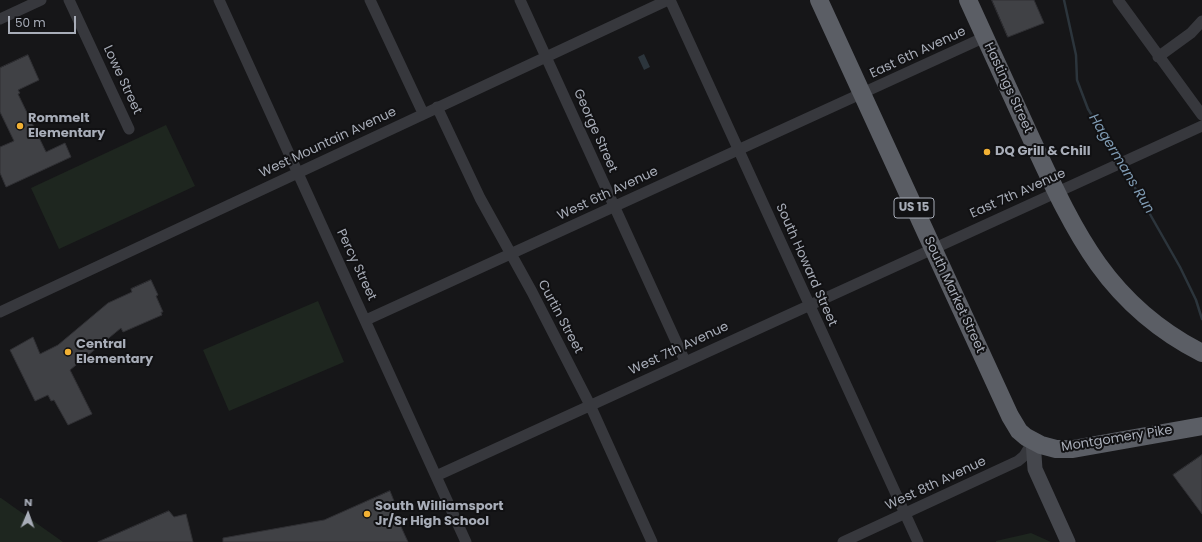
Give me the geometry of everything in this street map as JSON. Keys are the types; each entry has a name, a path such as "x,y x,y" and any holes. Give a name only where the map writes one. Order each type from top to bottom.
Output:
{"highway":[{"name":"South Market Street","path":"819,0 1010,416 1020,431 1033,441"},
{"name":"Hastings Street","path":"968,0 1056,192 1084,246 1114,285 1137,309 1175,339 1202,354"},
{"name":"Montgomery Pike","path":"1033,441 1048,448 1073,449 1202,426"}],"main road":[{"path":"1033,441 1035,469 1068,542"}],"street":[{"path":"0,19 42,0"},
{"name":"Lowe Street","path":"69,0 129,129"},
{"name":"Percy Street","path":"219,0 466,542"},
{"path":"370,0 423,113"},
{"name":"George Street","path":"520,0 685,362"},
{"name":"West Mountain Avenue","path":"0,312 423,113 546,58 669,0"},
{"name":"South Howard Street","path":"669,0 918,542"},
{"path":"1118,0 1158,57 1202,115"},
{"path":"1158,57 1191,33 1202,21"},
{"name":"East 6th Avenue","path":"862,94 985,37"},
{"name":"West 6th Avenue","path":"366,320 862,94"},
{"name":"Curtin Street","path":"437,107 480,198 590,405 652,542"},
{"name":"East 7th Avenue","path":"932,248 1202,126"},
{"name":"West 7th Avenue","path":"436,476 932,248"},
{"name":"West 8th Avenue","path":"843,542 1018,462 1024,456 1033,441"}],"shaded area":[{"path":"644,54 650,67 644,70 638,57"},
{"path":"166,125 195,186 59,249 31,188"},
{"path":"318,301 344,362 229,411 203,350"},
{"path":"1,498 63,542 0,542"},
{"path":"1031,533 1051,542 996,542 996,541"}],"building":[{"path":"992,0 1034,0 1044,23 1008,37"},
{"name":"Rommelt Elementary","path":"28,55 39,80 18,90 20,93 18,94 46,152 65,143 71,157 6,187 0,173 0,147 14,141 0,112 0,68"},
{"name":"Central Elementary","path":"151,280 158,295 156,296 163,312 161,312 162,315 123,332 121,328 70,370 92,414 68,425 54,400 51,401 48,395 35,401 10,350 33,337 40,354 58,345 108,303 132,292 131,289"},
{"path":"1202,455 1202,514 1173,475"},
{"name":"South Williamsport Jr/Sr High School","path":"390,491 396,506 392,507 408,542 223,542 223,538 324,520"},
{"path":"169,511 174,517 186,514 193,542 98,542"}],"waterway":[{"name":"Hagermans Run","path":"1064,0 1076,55 1077,80 1088,109 1120,161"},
{"name":"Hagermans Run","path":"1122,165 1180,267 1196,300 1202,319"}],"place":[{"name":"Rommelt Elementary","path":"20,126"},
{"name":"DQ Grill & Chill","path":"987,152"},
{"name":"Central Elementary","path":"68,352"},
{"name":"South Williamsport Jr/Sr High School","path":"367,514"}]}
